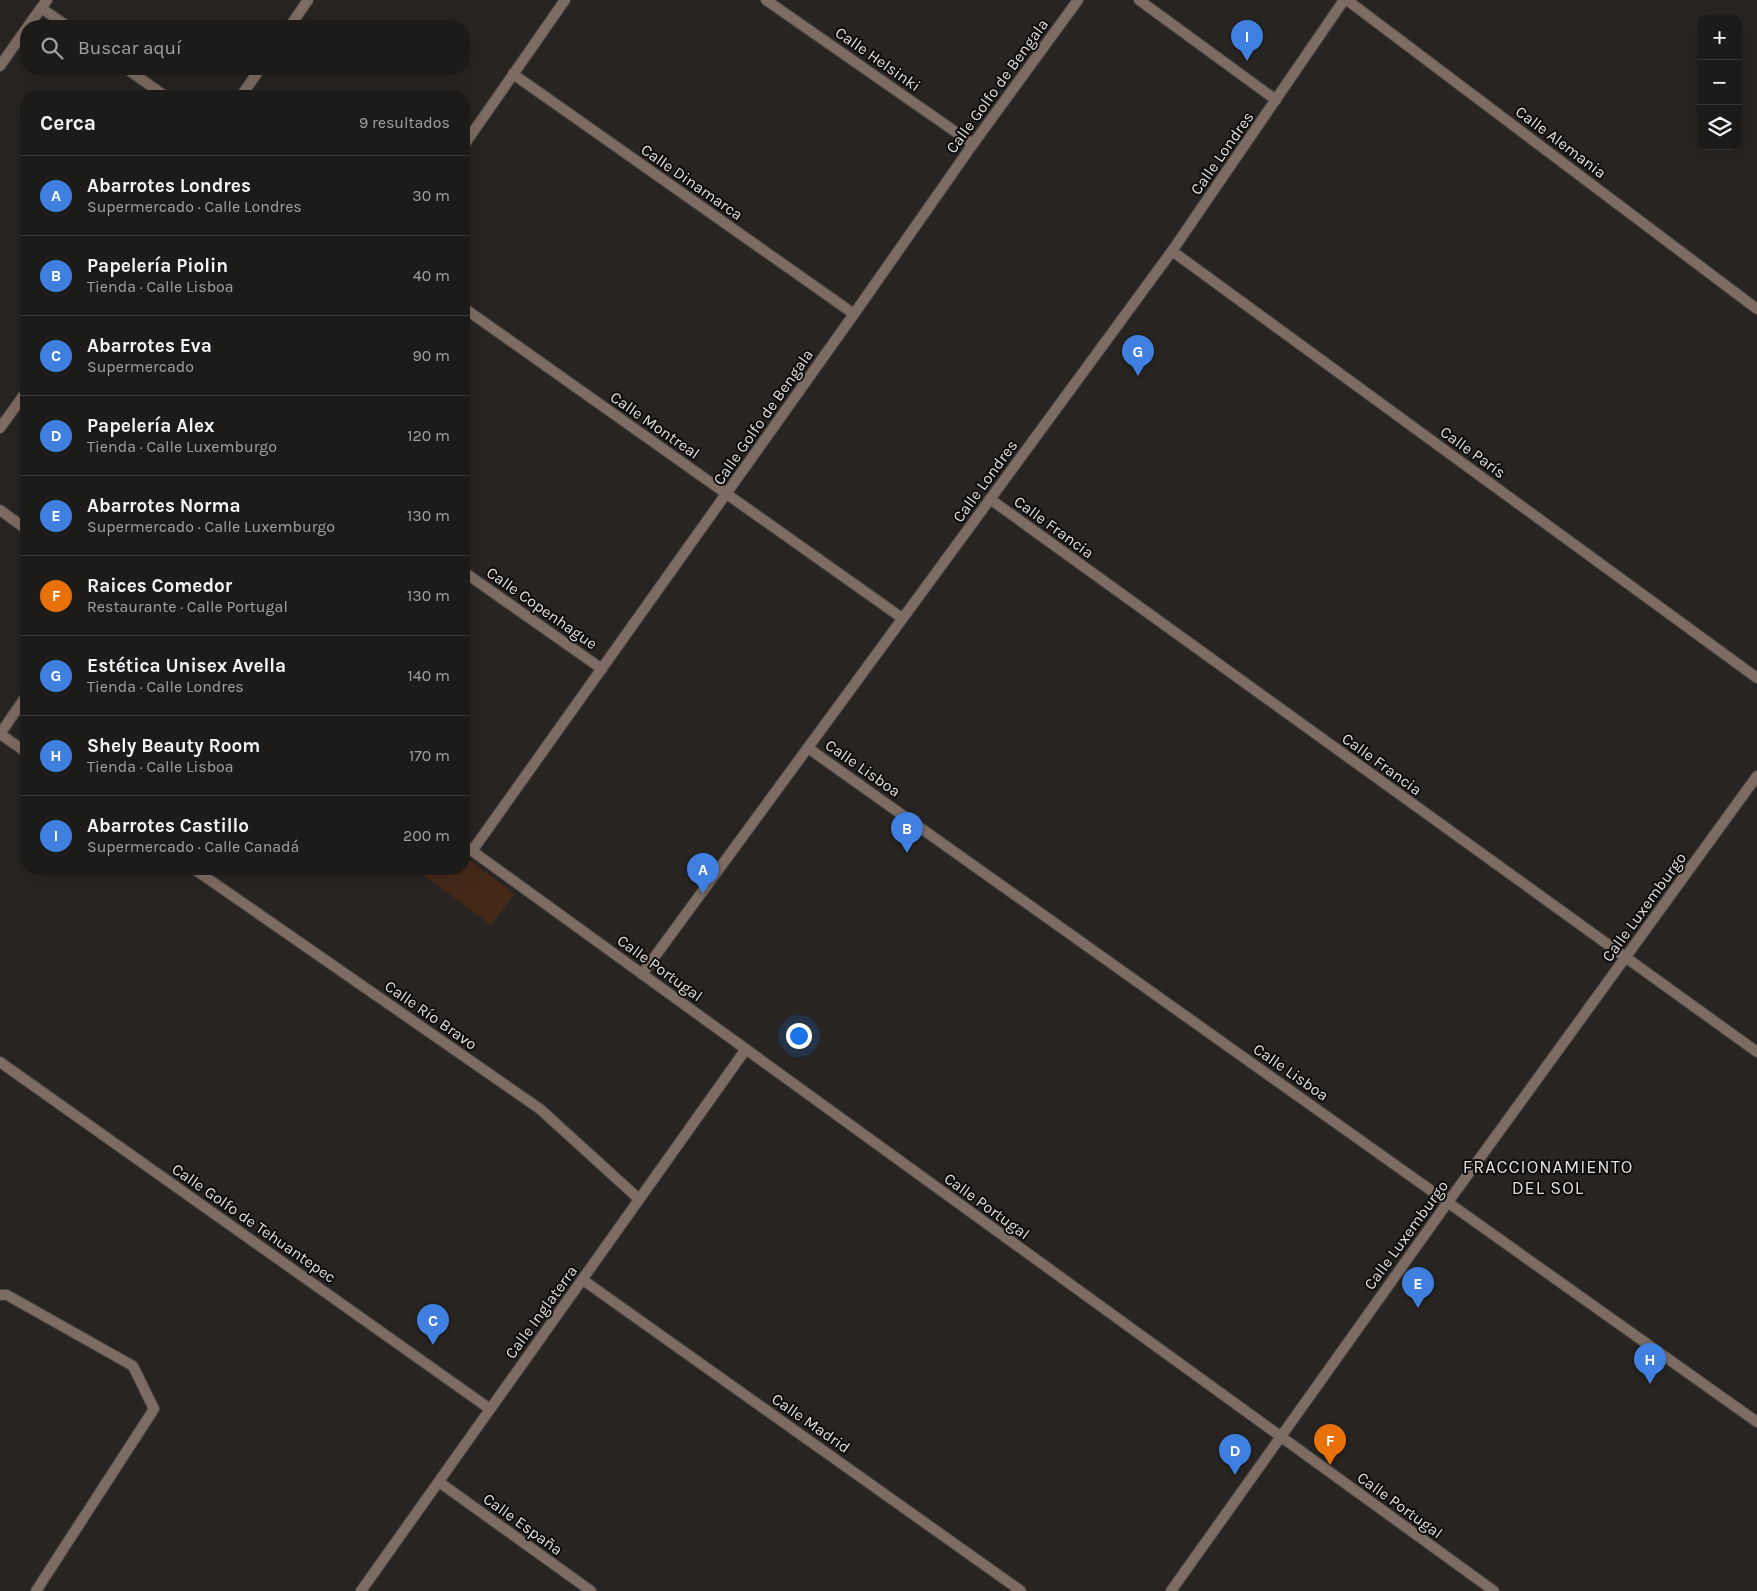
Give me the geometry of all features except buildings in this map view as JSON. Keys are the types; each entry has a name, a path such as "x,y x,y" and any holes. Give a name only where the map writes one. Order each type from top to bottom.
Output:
{"street":[{"path":"294,20 308,0"},
{"path":"470,136 564,0"},
{"name":"Calle Helsinki","path":"766,0 973,144"},
{"name":"Calle Golfo de Bengala","path":"470,845 602,669 973,144 1078,0"},
{"path":"1139,0 1276,100"},
{"name":"Calle Londres","path":"642,974 1172,251 1346,0"},
{"name":"Calle Alemania","path":"1346,0 1757,309"},
{"path":"33,20 44,4 60,20"},
{"path":"0,66 20,38"},
{"name":"Calle Dinamarca","path":"513,74 854,314"},
{"path":"136,75 157,90"},
{"path":"245,90 256,75"},
{"name":"Calle París","path":"1172,251 1757,678"},
{"name":"Calle Montreal","path":"470,312 902,618"},
{"path":"0,428 20,400"},
{"name":"Calle Francia","path":"990,499 1757,1052"},
{"path":"0,510 20,525"},
{"name":"Calle Copenhague","path":"470,576 602,669"},
{"path":"20,705 0,734 20,748"},
{"name":"Calle Lisboa","path":"808,748 1757,1422"},
{"name":"Calle Luxemburgo","path":"1171,1591 1448,1202 1757,776"},
{"name":"Calle Portugal","path":"470,849 1494,1591"},
{"name":"Calle Río Bravo","path":"203,875 540,1109 639,1199"},
{"name":"Calle Inglaterra","path":"361,1591 746,1050"},
{"name":"Calle Golfo de Tehuantepec","path":"0,1062 490,1409"},
{"name":"Calle Madrid","path":"583,1280 1021,1591"},
{"path":"0,1295 7,1295 133,1366 154,1409 36,1591"},
{"name":"Calle España","path":"438,1482 591,1591"}],"shaded area":[{"path":"470,860 515,894 491,925 423,875 470,875"}],"place":[{"name":"Abarrotes Castillo","path":"1247,61"},
{"name":"Estética Unisex Avella","path":"1138,376"},
{"name":"Papelería Piolin","path":"907,853"},
{"name":"Abarrotes Londres","path":"703,894"},
{"name":"Abarrotes Norma","path":"1418,1308"},
{"name":"Abarrotes Eva","path":"433,1345"},
{"name":"Shely Beauty Room","path":"1650,1384"},
{"name":"Raices Comedor","path":"1330,1465"},
{"name":"Papelería Alex","path":"1235,1475"}],"district":[{"name":"FRACCIONAMIENTO DEL SOL","path":"1548,1177"}]}
